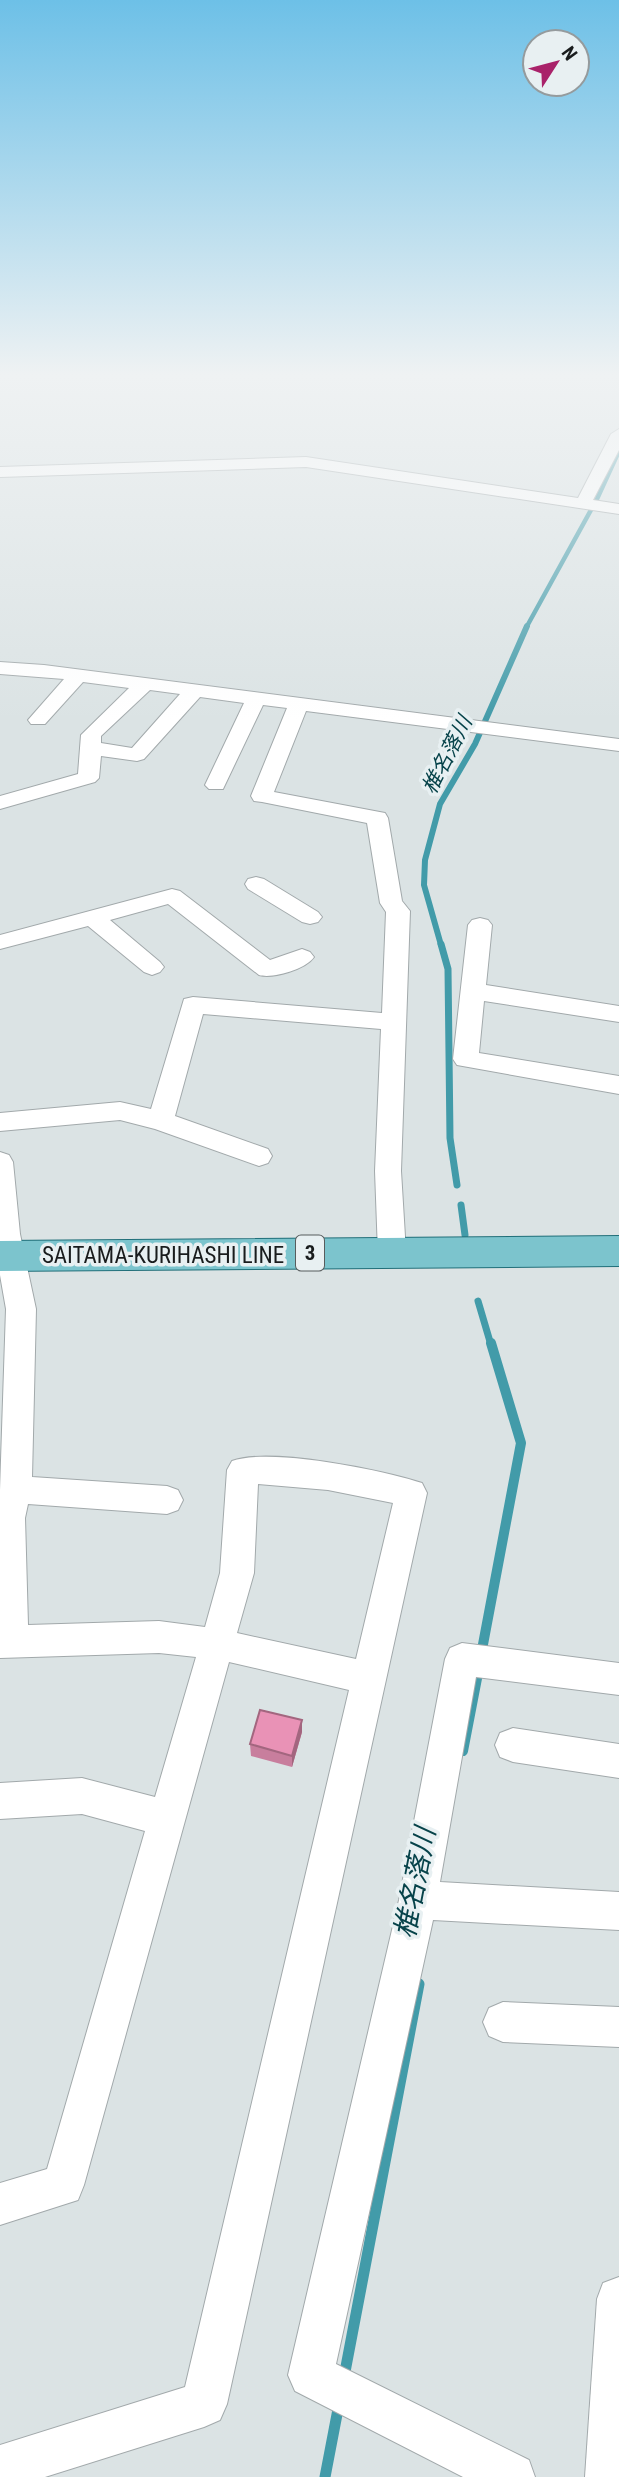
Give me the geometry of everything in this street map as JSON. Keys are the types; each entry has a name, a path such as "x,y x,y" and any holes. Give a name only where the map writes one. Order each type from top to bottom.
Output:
{"main road":[{"name":"SAITAMA-KURIHASHI LINE","path":"6,1266 392,1253 619,1251"},
{"name":"SAITAMA-KURIHASHI LINE","path":"6,1266 619,1277"}],"street":[{"path":"488,490 619,509"},
{"path":"583,504 590,490"},
{"path":"0,668 195,690 619,745"},
{"path":"38,720 78,676"},
{"path":"0,803 88,778 91,735 145,684"},
{"path":"91,748 137,755 195,690"},
{"path":"216,785 256,698"},
{"path":"299,704 262,796 377,818 391,903 398,911 388,1171 392,1253"},
{"path":"256,884 310,917"},
{"path":"0,942 172,896 267,970 302,957"},
{"path":"93,918 152,967"},
{"path":"481,925 466,1059 619,1085"},
{"path":"473,991 619,1014"},
{"path":"161,1121 193,1005 394,1022"},
{"path":"0,1122 120,1111 161,1121 259,1156"},
{"path":"0,1162 6,1266 21,1309 8,1508 6,1641 159,1637 218,1644 368,1678"},
{"path":"0,2204 63,2185 237,1573 243,1470 285,1470 342,1478 411,1493 205,2404 0,2468"},
{"path":"8,1508 167,1500"},
{"path":"487,2471 311,2375 418,1900 462,1659 619,1679"},
{"path":"513,1745 619,1761"},
{"path":"0,1801 82,1796 169,1819"},
{"path":"418,1900 619,1911"},
{"path":"503,2022 619,2027"},
{"path":"607,2477 619,2299"}],"building":[{"path":"260,1710 302,1720 292,1756 250,1744"}],"waterway":[{"name":"椎名落川","path":"527,627 601,490"},
{"name":"椎名落川","path":"441,945 424,885 425,860 440,804 475,744 527,627"},
{"name":"椎名落川","path":"441,944 448,969 450,1138 457,1185"},
{"name":"椎名落川","path":"461,1205 465,1235"},
{"name":"椎名落川","path":"478,1301 491,1345"},
{"name":"椎名落川","path":"481,1655 521,1443 491,1343"},
{"name":"椎名落川","path":"463,1751 479,1668"},
{"name":"椎名落川","path":"344,2377 419,1984"},
{"name":"椎名落川","path":"325,2477 339,2404"}]}
